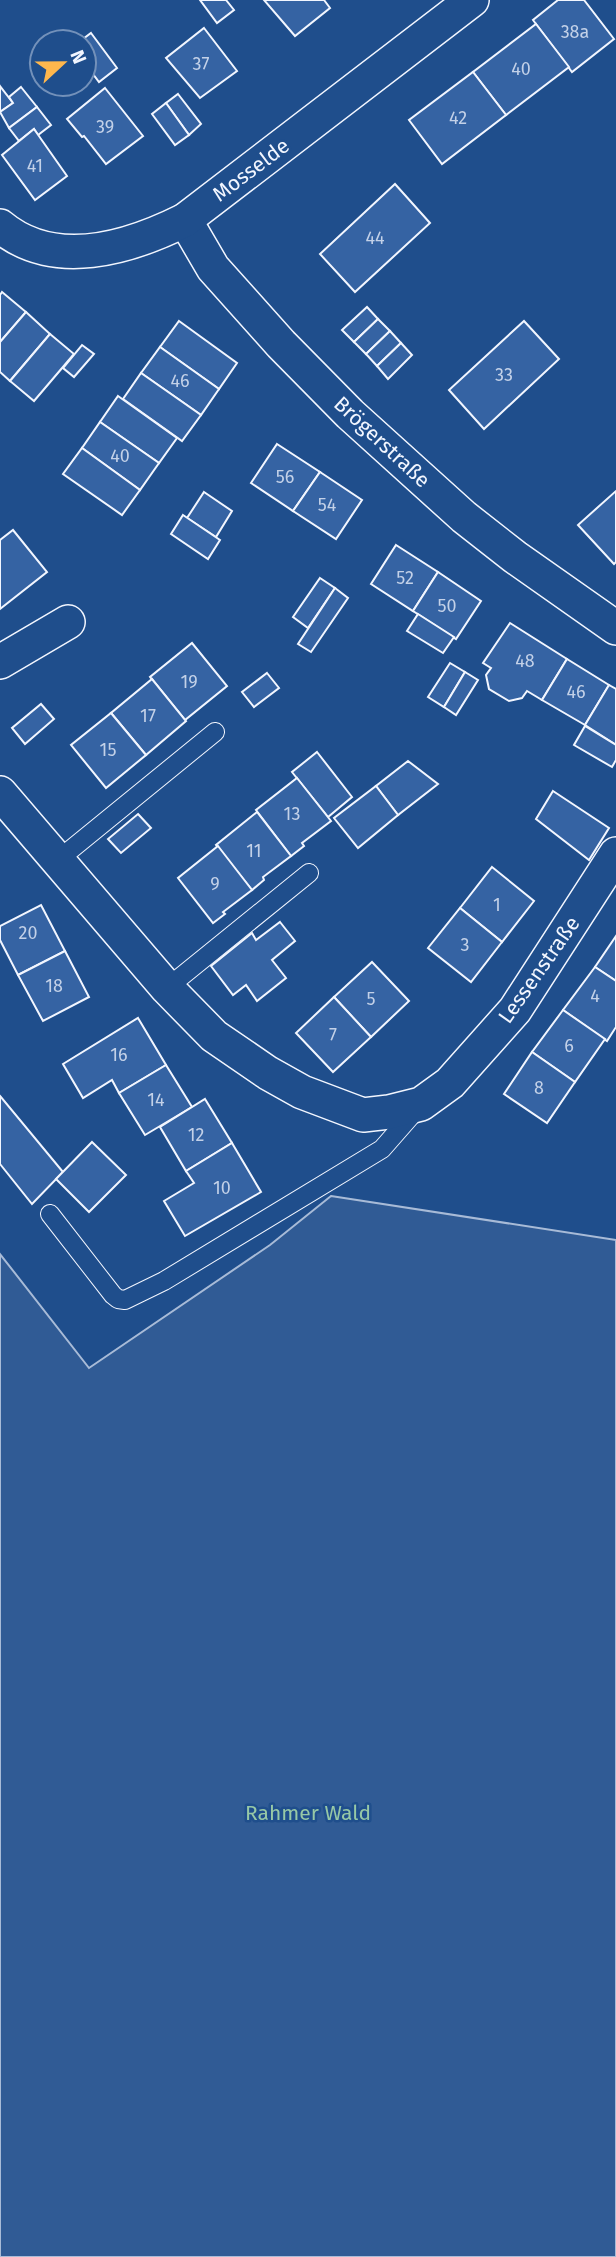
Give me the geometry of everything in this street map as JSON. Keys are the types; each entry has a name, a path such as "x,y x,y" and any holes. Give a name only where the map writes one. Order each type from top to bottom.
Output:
{"street":[{"name":"Mosselde","path":"0,226 37,246 65,252 90,251 158,233 185,220 472,0"},
{"name":"Brögerstraße","path":"185,220 213,268 281,344 350,414 474,525 616,628"},
{"path":"0,662 68,622"},
{"name":"Lessenstraße","path":"0,793 167,988 214,1036 268,1073 302,1092 363,1115 421,1104 450,1083 515,1010 616,854"}],"lane":[{"path":"58,860 215,732"},
{"path":"167,988 309,873"},
{"path":"50,1214 113,1295 125,1300 164,1281 382,1149 421,1104"}],"green space":[{"name":"Rahmer Wald","path":"331,1196 616,1240 616,2257 0,2257 0,1254 89,1368 270,1245"}],"building":[{"path":"200,0 226,0 234,10 217,23"},
{"path":"264,0 324,0 330,8 295,36"},
{"path":"558,0 584,0 614,39 572,72 533,20"},
{"path":"536,24 569,67 506,115 473,72"},
{"path":"204,28 237,71 200,98 166,58"},
{"path":"98,42 117,68 98,81"},
{"path":"473,72 506,115 442,164 409,120"},
{"path":"0,86 13,103 0,112"},
{"path":"21,87 37,107 9,128 0,112 13,103 9,97"},
{"path":"105,88 143,136 106,164 67,119 93,98 98,98 98,94"},
{"path":"178,94 201,124 189,135 166,103"},
{"path":"166,103 189,135 175,145 152,114"},
{"path":"37,107 51,125 38,135 34,129 19,141 9,128"},
{"path":"34,129 67,176 35,200 2,155"},
{"path":"395,184 430,223 355,292 320,254"},
{"path":"2,292 26,312 0,342 0,295"},
{"path":"367,307 378,319 354,342 342,330"},
{"path":"26,312 50,334 10,381 0,372 0,342"},
{"path":"378,319 390,331 366,354 354,342"},
{"path":"179,321 237,363 219,389 160,347"},
{"path":"524,321 559,359 484,429 449,390"},
{"path":"390,331 401,343 377,366 366,354"},
{"path":"50,334 74,354 34,401 10,381"},
{"path":"401,343 412,355 388,379 377,366"},
{"path":"82,345 94,354 74,377 63,368"},
{"path":"160,347 219,389 201,415 141,373"},
{"path":"141,373 201,415 182,441 123,399"},
{"path":"118,396 177,438 159,463 100,422"},
{"path":"100,422 159,463 140,490 82,448"},
{"path":"277,444 320,472 293,511 251,483"},
{"path":"82,448 140,490 122,515 63,474"},
{"path":"320,472 362,500 336,539 293,511"},
{"path":"616,491 616,562 614,564 578,525"},
{"path":"204,492 232,511 216,537 187,518"},
{"path":"183,515 220,540 208,559 171,534"},
{"path":"13,530 47,572 0,609 0,540"},
{"path":"396,545 438,572 413,611 371,584"},
{"path":"438,572 481,601 456,639 413,611"},
{"path":"320,578 335,588 308,628 293,617"},
{"path":"335,588 348,598 311,652 298,644"},
{"path":"418,614 454,637 443,653 407,631"},
{"path":"510,623 567,659 542,700 527,691 522,698 509,701 489,689 486,675 491,668 483,663"},
{"path":"192,643 227,686 185,720 150,677"},
{"path":"567,659 609,685 585,725 542,700"},
{"path":"450,663 465,672 444,707 428,697"},
{"path":"465,672 478,680 456,715 444,707"},
{"path":"267,673 279,688 254,707 242,692"},
{"path":"152,679 186,721 146,755 111,713"},
{"path":"609,685 616,689 616,745 585,725"},
{"path":"41,704 54,719 25,744 12,728"},
{"path":"111,713 146,755 106,788 71,745"},
{"path":"585,726 616,745 616,760 612,767 574,745"},
{"path":"317,752 352,797 328,817 292,772"},
{"path":"408,761 438,784 398,815 376,786"},
{"path":"297,778 331,821 302,843 304,846 291,856 256,810"},
{"path":"376,786 398,815 358,848 334,818"},
{"path":"553,791 609,828 589,860 536,819"},
{"path":"257,812 291,856 263,877 264,880 252,890 216,845"},
{"path":"138,814 151,828 121,853 108,839"},
{"path":"218,846 252,890 213,923 178,878"},
{"path":"492,867 534,901 502,942 460,908"},
{"path":"41,905 65,951 18,975 0,940 0,926"},
{"path":"460,908 502,942 471,982 428,948"},
{"path":"280,922 295,941 272,960 286,978 257,1001 246,985 233,995 211,966 252,933 256,940"},
{"path":"616,936 616,981 595,967"},
{"path":"65,951 89,997 43,1021 18,975"},
{"path":"372,962 409,1001 371,1037 334,997"},
{"path":"595,967 616,981 616,1027 607,1041 563,1010"},
{"path":"334,997 371,1037 333,1072 296,1033"},
{"path":"563,1010 605,1039 575,1082 532,1052"},
{"path":"138,1018 166,1065 119,1093 112,1080 83,1098 63,1064"},
{"path":"532,1052 575,1082 547,1123 504,1094"},
{"path":"166,1065 192,1107 145,1135 119,1093"},
{"path":"0,1096 63,1172 32,1204 0,1164"},
{"path":"205,1099 232,1143 186,1171 160,1127"},
{"path":"92,1142 126,1175 89,1212 56,1179"},
{"path":"232,1143 261,1192 185,1236 164,1201 194,1183 186,1171"}]}
